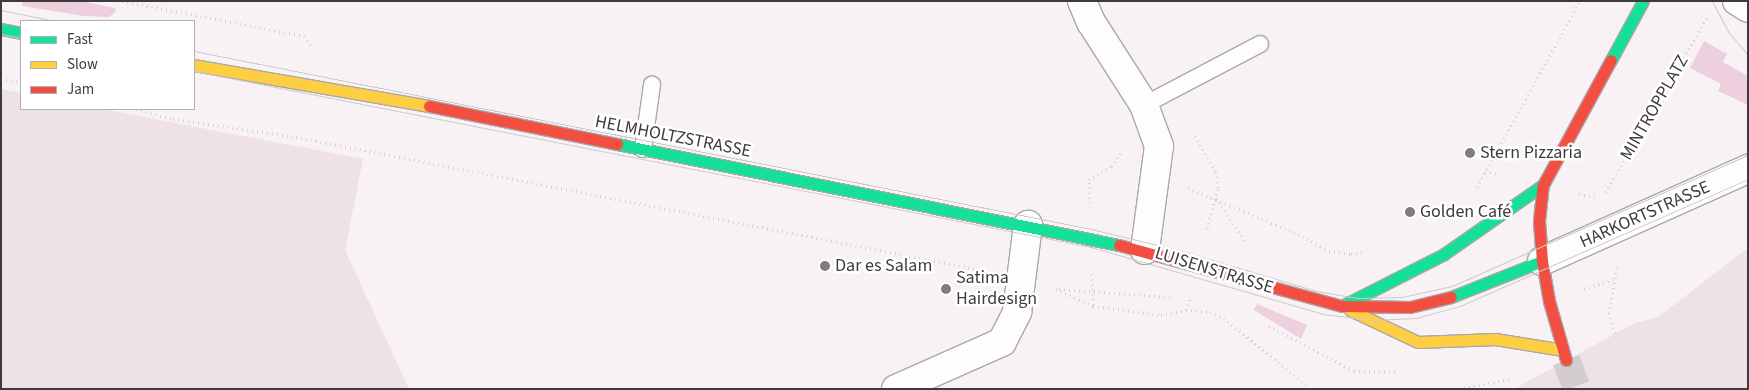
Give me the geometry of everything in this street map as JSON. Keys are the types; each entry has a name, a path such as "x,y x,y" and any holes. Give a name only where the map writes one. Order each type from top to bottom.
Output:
{"street":[{"name":"LUISENSTRASSE","path":"1082,1 1091,22 1144,106 1159,146 1145,250 1271,288 1342,306 1418,342 1495,339 1565,355 1542,261 1441,301 1410,307 1342,306"},
{"path":"1542,261 1539,221 1543,185 1642,1"},
{"path":"1737,1 1748,8"},
{"path":"1,29 20,33"},
{"name":"HELMHOLTZSTRASSE","path":"195,65 338,88 1145,250"},
{"name":"HARKORTSTRASSE","path":"1542,261 1748,169"},
{"path":"1342,306 1444,254 1543,185"},
{"path":"896,389 1002,342 1017,312 1028,226"}],"lane":[{"path":"1144,106 1260,44"},
{"path":"643,149 652,85"}],"path":[{"path":"122,1 304,36 312,48"},
{"path":"1472,195 1580,1"},
{"name":"MINTROPPLATZ","path":"1602,199 1708,17"},
{"path":"1,79 20,82"},
{"path":"140,110 173,119 301,138 1022,278"},
{"path":"1090,197 1089,180 1111,166 1124,147"},
{"path":"1485,171 1495,173"},
{"path":"1184,187 1216,198 1329,250 1351,254 1369,252"},
{"path":"1211,212 1216,198"},
{"path":"1216,198 1238,230"},
{"path":"1092,271 1093,306"},
{"path":"1598,285 1614,279 1609,313 1616,333"},
{"path":"1093,292 1055,289 1093,306 1161,315 1186,310 1210,312 1224,318 1310,389"},
{"name":"LUISENSTRASSE","path":"1093,292 1172,297"},
{"name":"LUISENSTRASSE","path":"1181,297 1195,298"},
{"name":"LUISENSTRASSE","path":"1186,310 1190,298"},
{"name":"LUISENSTRASSE","path":"1262,322 1354,371 1407,372"},
{"path":"1459,389 1517,377"}],"shaded area":[{"path":"23,1 81,1 115,8 116,11 109,17 84,16 22,6"},
{"path":"1704,41 1727,54 1723,62 1748,76 1748,105 1718,91 1721,84 1690,68"},
{"path":"1,89 20,93 20,110 108,110 363,159 345,250 409,389 1,389"},
{"path":"1748,248 1748,389 1514,389 1635,323 1658,317"},
{"path":"1257,304 1307,325 1301,339 1254,310"}],"tunnel":[{"path":"1566,360 1577,389"}],"tram line":[{"path":"1712,1 1729,33 1748,55"},
{"path":"1,10 50,20"},
{"path":"1,34 20,38"},
{"path":"195,51 1091,229 1182,251 1316,291 1357,298 1402,297 1452,286 1748,155"},
{"path":"195,71 1091,247 1323,314 1372,320 1416,318 1460,306 1748,179"}],"traffic: fast":[{"path":"1611,60 1643,1"},
{"path":"1,29 20,33"},
{"path":"617,144 1119,245"},
{"path":"1346,304 1444,254 1543,185"},
{"path":"1451,297 1542,261"}],"traffic: slow":[{"path":"195,65 429,106"},
{"path":"1350,310 1418,342 1495,339 1563,350"}],"traffic: jam":[{"path":"1566,360 1549,301 1542,261 1539,221 1543,185 1611,60"},
{"path":"429,106 617,144"},
{"path":"1119,245 1342,306 1410,307 1451,297"}],"place":[{"name":"Stern Pizzaria","path":"1470,153"},
{"name":"Golden Café","path":"1410,212"},
{"name":"Dar es Salam","path":"825,266"},
{"name":"Satima Hairdesign","path":"946,289"}]}
